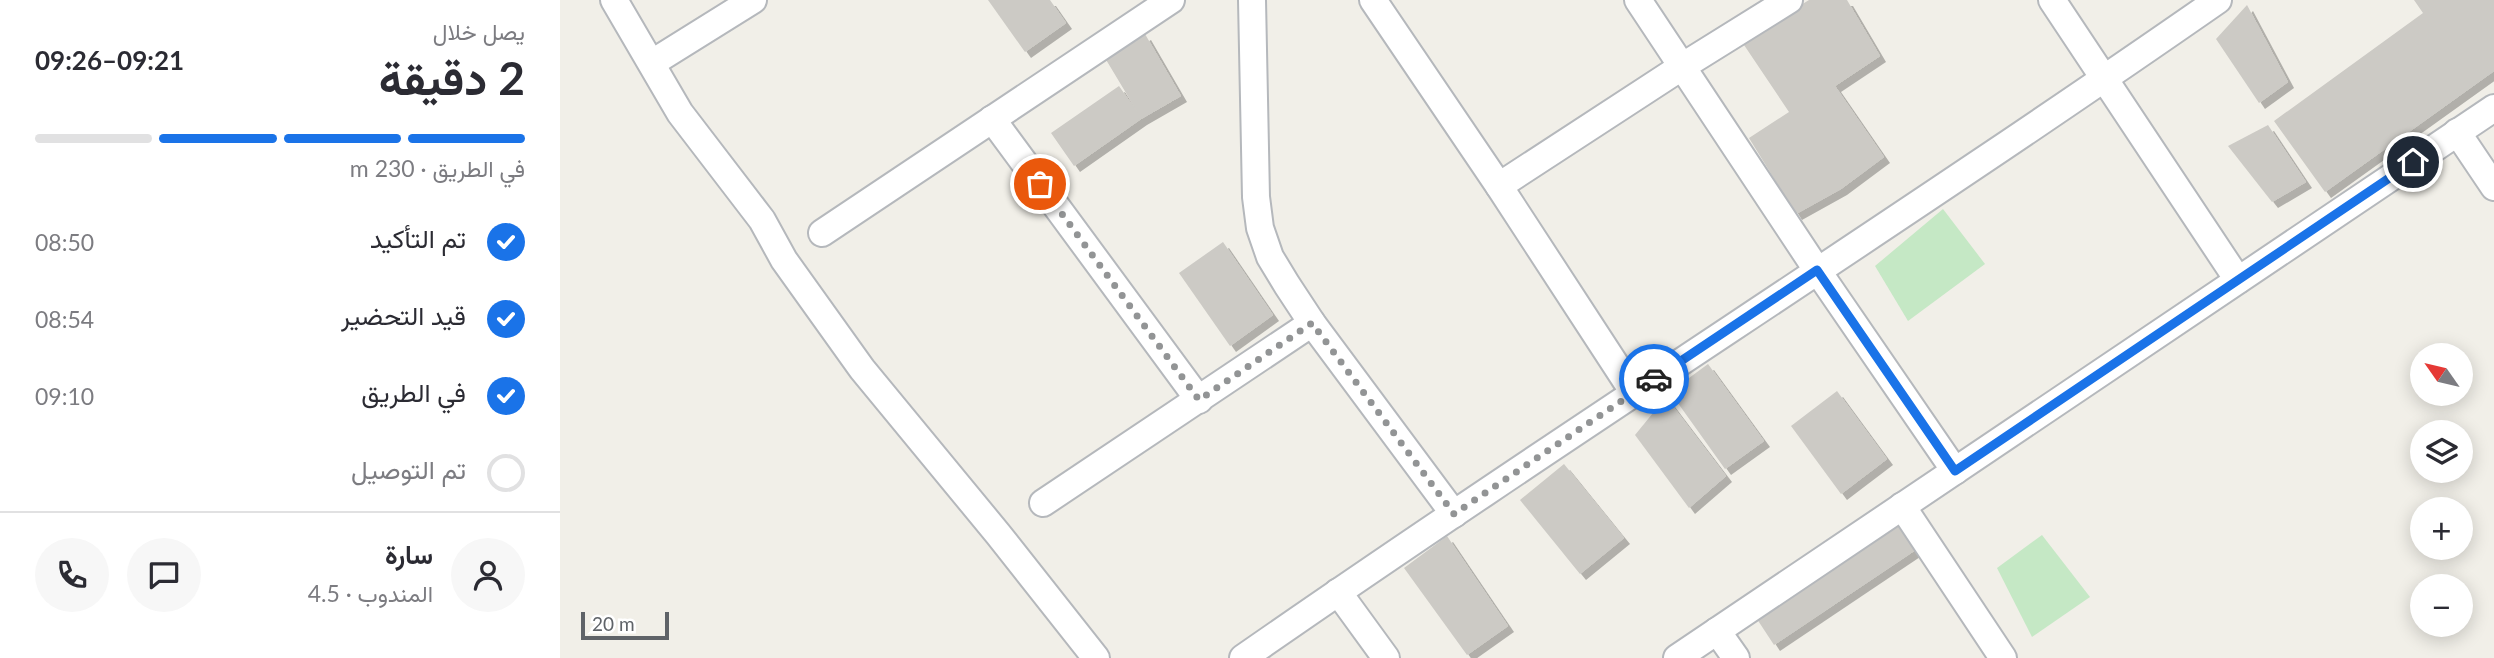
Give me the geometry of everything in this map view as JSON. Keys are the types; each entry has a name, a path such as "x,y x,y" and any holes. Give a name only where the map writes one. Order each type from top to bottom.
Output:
{"street":[{"path":"614,0 680,113 762,220 784,260 862,369 1096,658"},
{"path":"652,63 752,0"},
{"path":"822,233 1171,0"},
{"path":"1252,0 1256,197 1260,228 1270,257 1312,323 1454,514"},
{"path":"1373,0 1634,393"},
{"path":"1638,0 1817,270 1955,471"},
{"path":"1499,186 1789,0"},
{"path":"2052,0 2238,280"},
{"path":"1243,658 2105,79 2218,0"},
{"path":"1677,658 2494,108"},
{"path":"992,119 1199,400"},
{"path":"2457,132 2494,187"},
{"path":"1043,503 1312,323"},
{"path":"1902,506 2003,658"},
{"path":"1338,592 1386,658"},
{"path":"1717,631 1736,658"}],"green space":[{"path":"1943,209 1985,264 1908,321 1875,266"},
{"path":"2042,535 2090,597 2032,637 1997,568"}],"building":[{"path":"988,0 1050,0 1066,23 1025,52"},
{"path":"1809,0 1847,0 1880,56 1835,86 1884,157 1841,189 1796,214 1749,138 1789,112 1742,42"},
{"path":"2414,0 2494,0 2494,71 2325,192 2274,121 2423,13"},
{"path":"2247,5 2288,82 2259,103 2216,39"},
{"path":"1145,34 1181,96 1141,119 1074,166 1051,133 1119,86 1138,113 1105,58"},
{"path":"2268,125 2306,182 2272,202 2228,146"},
{"path":"1223,242 1273,315 1230,346 1179,273"},
{"path":"1708,364 1764,441 1725,469 1670,392"},
{"path":"1837,391 1887,459 1841,494 1791,426"},
{"path":"1666,397 1726,476 1689,508 1635,435"},
{"path":"1564,464 1624,538 1580,574 1520,500"},
{"path":"1904,516 1923,545 1774,645 1755,616"},
{"path":"1447,536 1508,626 1467,655 1404,568"}],"way so far":[{"path":"1040,184 1199,400 1312,323 1454,514 1654,379"}],"route":[{"path":"1654,379 1817,270 1955,471 2413,162"}]}
